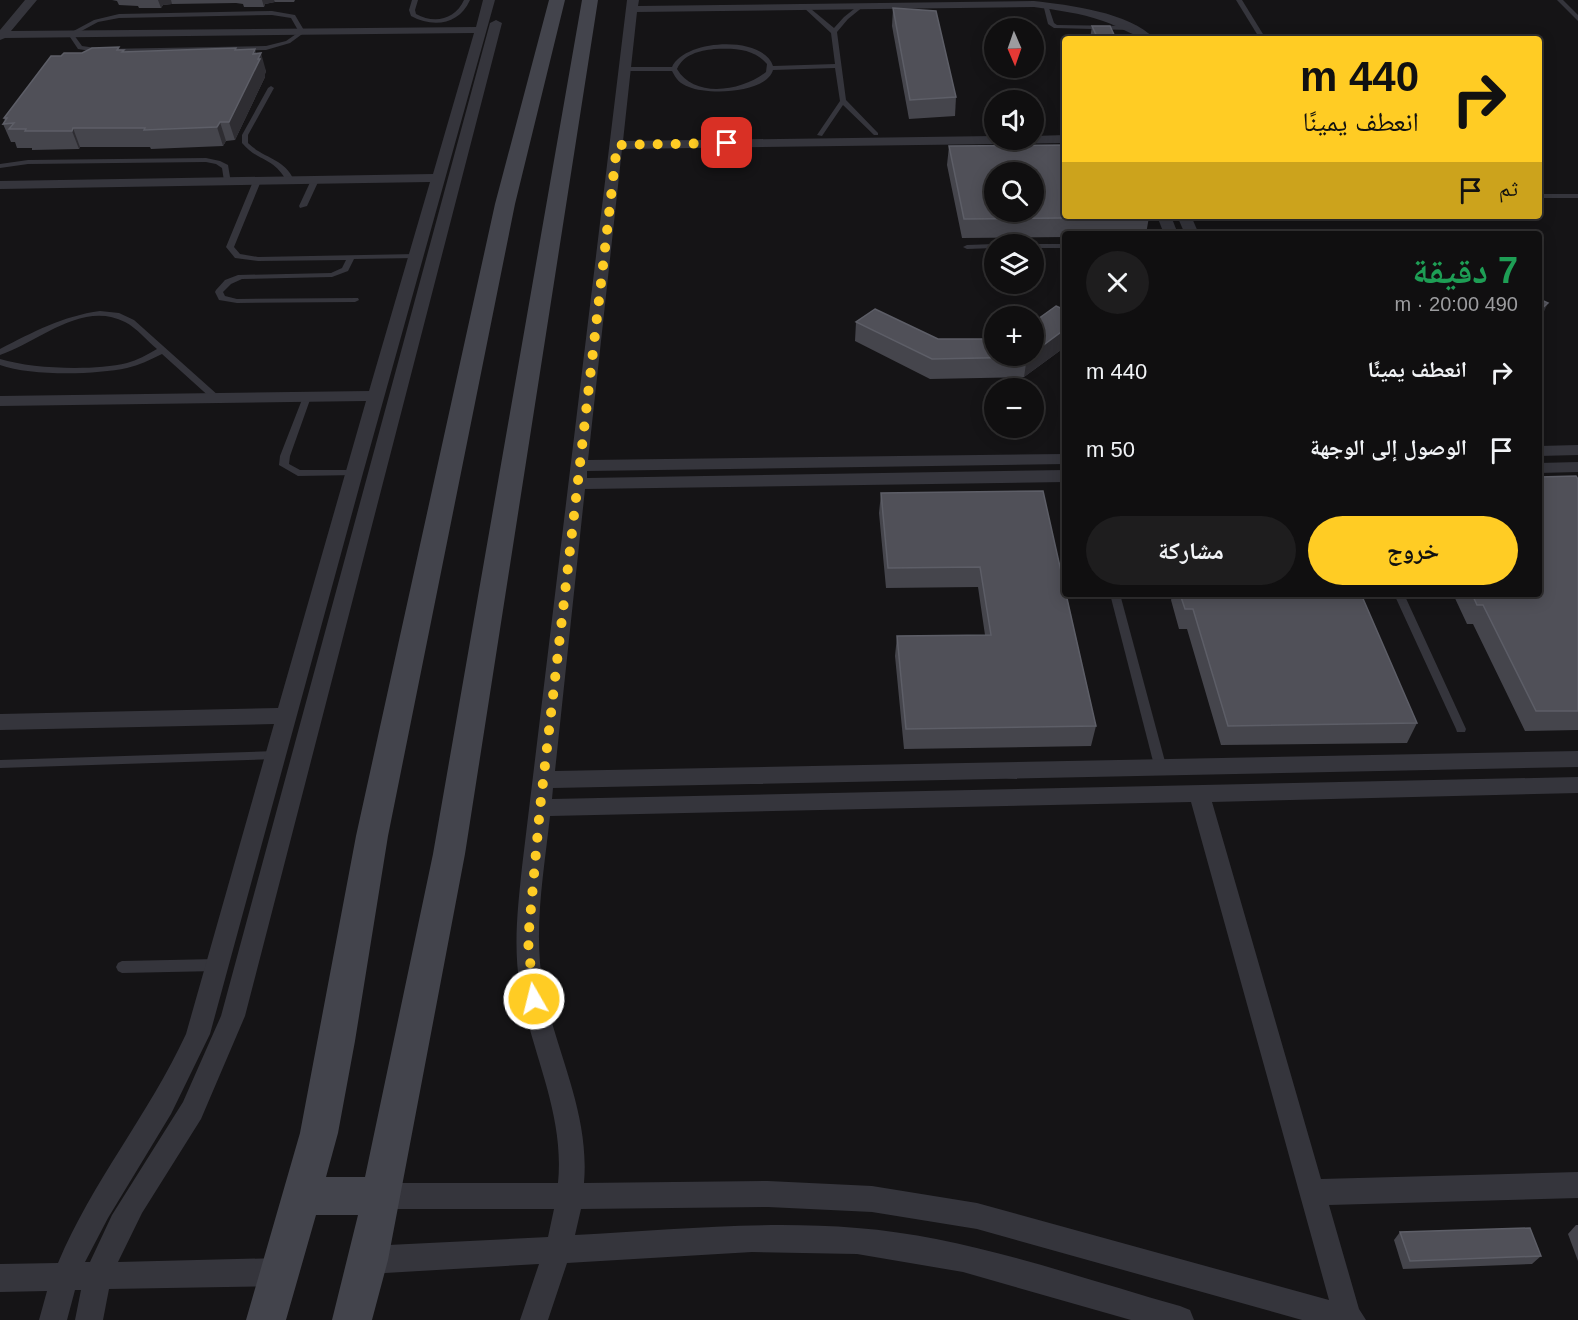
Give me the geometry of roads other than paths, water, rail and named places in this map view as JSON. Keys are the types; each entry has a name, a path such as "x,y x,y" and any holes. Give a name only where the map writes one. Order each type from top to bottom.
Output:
{"street":[{"path":"1,36 31,0"},
{"path":"53,1320 66,1278 91,1222 172,1093 189,1058 206,1011 354,473 489,0"},
{"path":"89,1320 98,1278 112,1241 129,1207 175,1140 193,1108 209,1077 233,1016 502,0"},
{"path":"266,1320 303,1197 319,1132 338,1041 372,836 503,216 557,0"},
{"path":"352,1320 368,1260 449,854 590,0"},
{"path":"633,4 834,0"},
{"path":"633,4 861,6 1048,3 1092,7 1131,19 1161,36"},
{"path":"534,1320 560,1250 569,1196 572,1151 569,1118 534,999 529,933 540,808 633,4"},
{"path":"1092,7 1144,36"},
{"path":"1,36 480,30"},
{"path":"1044,132 1062,131"},
{"path":"617,141 984,132"},
{"path":"617,141 1062,139"},
{"path":"0,185 438,178"},
{"path":"0,401 376,396"},
{"path":"1542,451 1578,450"},
{"path":"580,475 1062,459"},
{"path":"1542,468 1578,467"},
{"path":"580,475 1062,476"},
{"path":"0,722 286,716"},
{"path":"544,780 1578,759"},
{"path":"540,808 1578,785"},
{"path":"1199,794 1350,1319"},
{"path":"1312,1192 1578,1185"},
{"path":"303,1197 810,1195 873,1199 977,1216 1350,1319"},
{"path":"368,1260 752,1239 868,1243 963,1258 1180,1320"},
{"path":"0,1278 98,1278 281,1272"}],"lane":[{"path":"415,0 413,15 431,20 444,20 459,15 464,9 466,0"},
{"path":"1239,0 1261,36"},
{"path":"1560,0 1578,19"},
{"path":"1048,3 1051,24 1056,27 1130,28"},
{"path":"805,6 834,32 843,101 876,134"},
{"path":"834,32 861,6"},
{"path":"272,13 293,16 302,32 288,42 266,48 103,51 80,48 71,34 96,21 119,16 272,13"},
{"path":"674,69 678,60 689,53 723,47 757,53 767,60 771,68"},
{"path":"771,68 839,66"},
{"path":"674,69 678,77 689,84 716,90 736,89 753,84 766,77 771,68"},
{"path":"625,69 674,69"},
{"path":"271,88 245,135 245,143 251,150 282,166 290,180"},
{"path":"820,135 843,101"},
{"path":"0,166 28,162 200,159 222,165 226,170 228,181"},
{"path":"303,206 315,180"},
{"path":"257,181 231,243 230,247 234,254 250,259 416,256"},
{"path":"1542,196 1578,196"},
{"path":"968,247 984,246"},
{"path":"1044,246 1062,246"},
{"path":"351,257 345,269 332,275 242,277 228,282 219,292 222,298 237,302 355,300"},
{"path":"0,352 69,320 100,314 125,318 216,398"},
{"path":"0,362 21,368 116,367 142,361 162,350"},
{"path":"307,397 285,456 284,465 298,473 354,473"},
{"path":"1116,597 1161,769"},
{"path":"1400,597 1461,729"},
{"path":"0,764 276,755"},
{"path":"122,967 218,965"}]}
